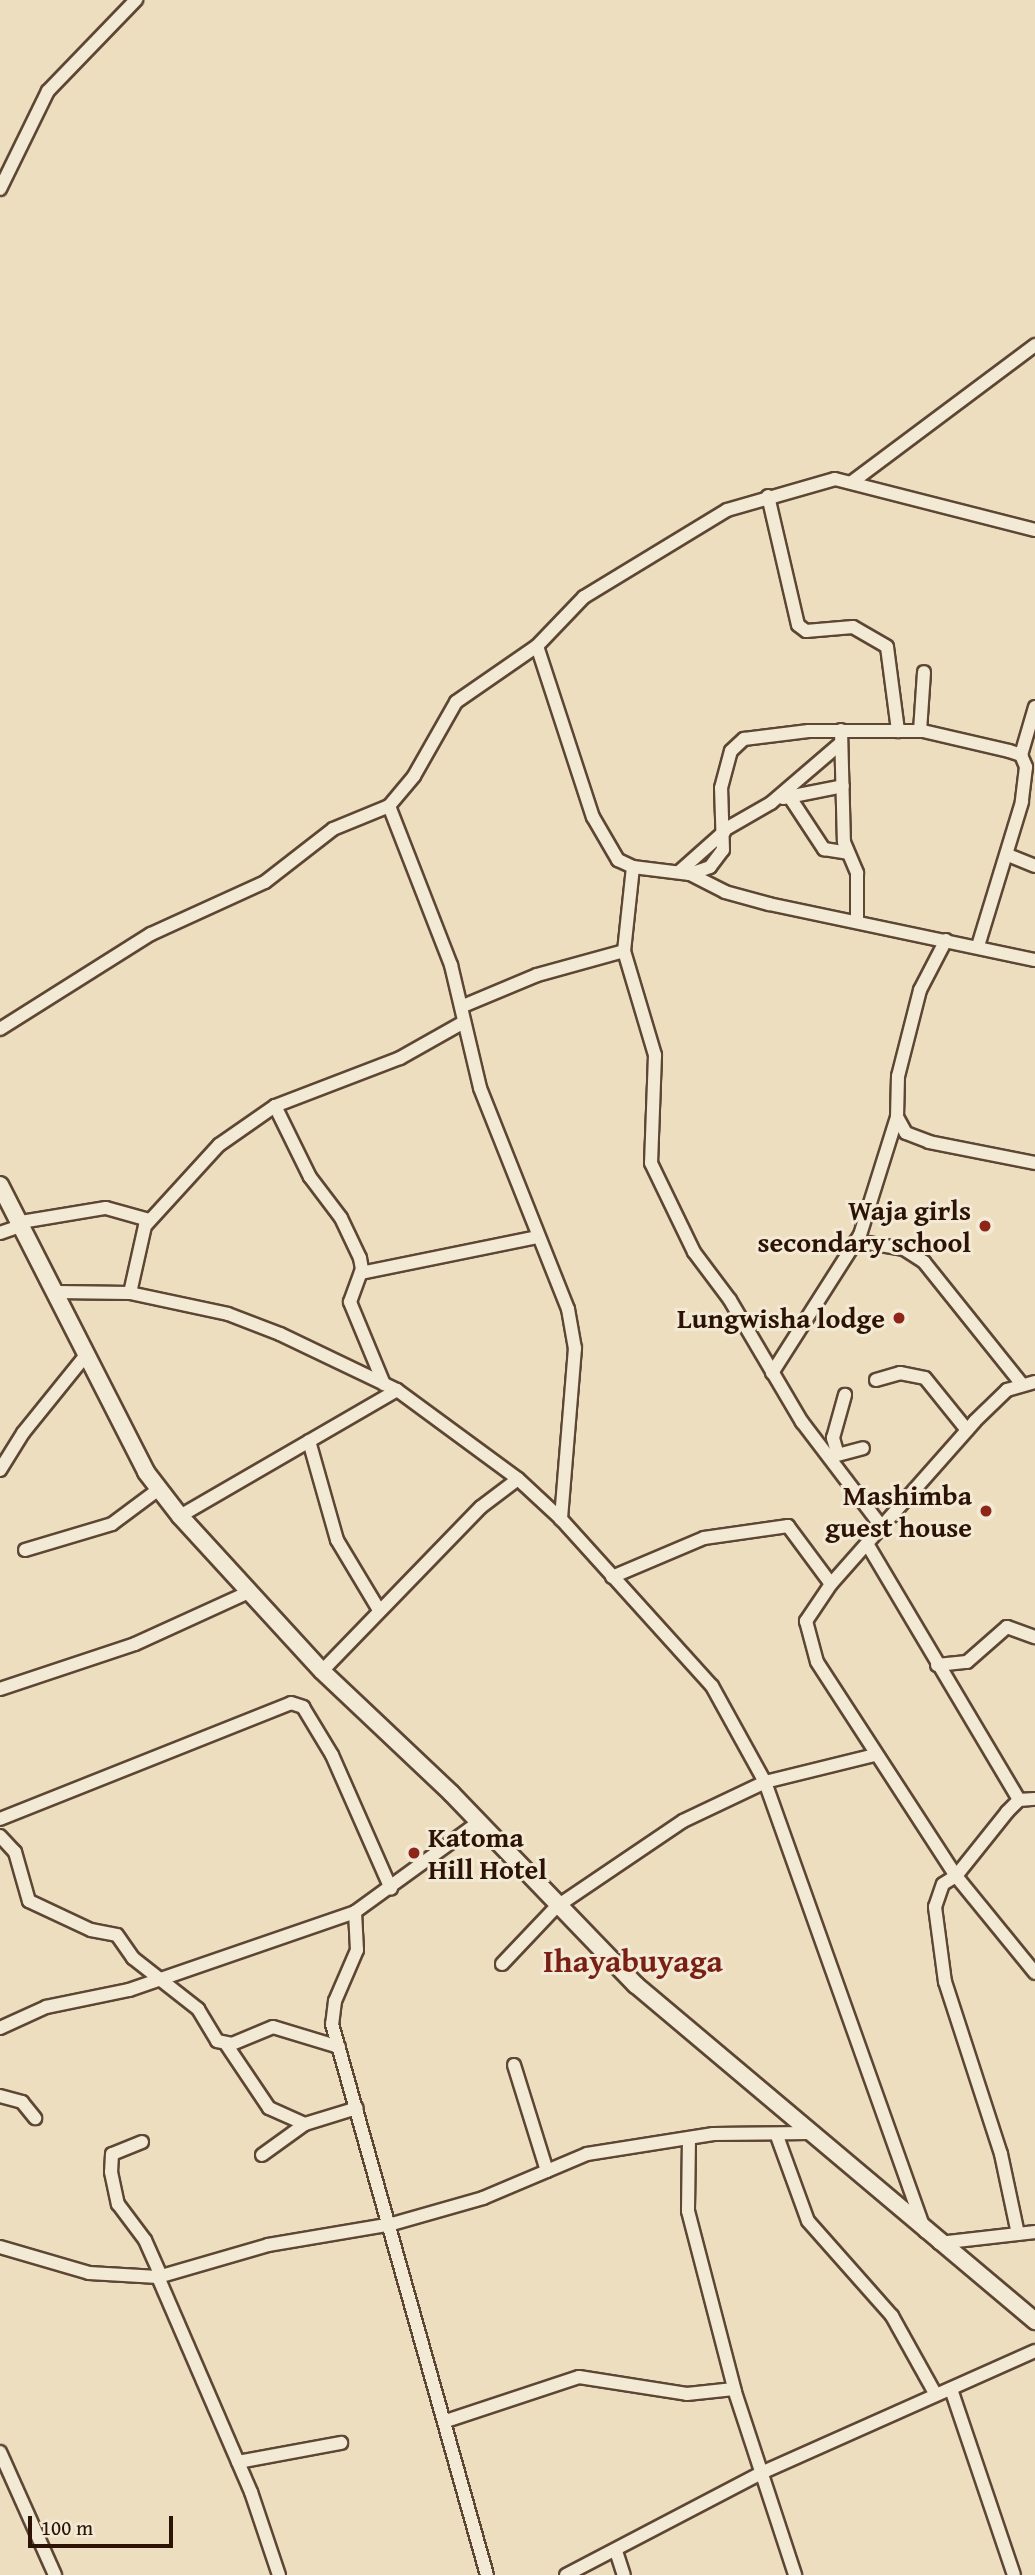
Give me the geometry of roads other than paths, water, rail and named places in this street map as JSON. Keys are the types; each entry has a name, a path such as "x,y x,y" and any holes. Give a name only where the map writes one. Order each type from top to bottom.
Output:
{"main road":[{"path":"0,1185 57,1292 86,1355 159,1489 249,1592 322,1671 479,1822 556,1907 636,1985 939,2243 1035,2321"}],"street":[{"path":"0,189 43,98 136,0"},
{"path":"852,482 1035,345"},
{"path":"0,1029 151,934 265,882 333,830 388,806 415,776 449,709 537,646 584,597 727,510 820,479 852,482 1035,530"},
{"path":"768,496 798,625 806,631 853,627 887,647 898,730"},
{"path":"537,646 593,817 609,851 633,867 685,873 733,894 1035,960"},
{"path":"920,731 925,672"},
{"path":"978,946 1023,802 1021,755 1035,707"},
{"path":"724,831 720,788 735,744 765,735 841,736 898,730 920,731 1021,755"},
{"path":"841,736 848,853 857,873 857,919"},
{"path":"685,873 724,831 782,797 841,736"},
{"path":"782,797 844,786"},
{"path":"782,797 824,849 848,853"},
{"path":"388,806 463,1006 464,1022 480,1088 568,1309 575,1348 561,1519"},
{"path":"1008,855 1035,866"},
{"path":"633,867 624,951 654,1055 651,1163 694,1252 772,1373 882,1527"},
{"path":"772,1373 856,1241 897,1117 898,1076 920,990 946,940"},
{"path":"463,1006 537,975 624,951"},
{"path":"130,1293 137,1242 149,1220 219,1145 275,1106 400,1058 464,1022"},
{"path":"275,1106 310,1177 341,1219 360,1258 361,1273 350,1302 384,1384"},
{"path":"897,1117 906,1133 929,1142 1035,1163"},
{"path":"0,1233 22,1224 106,1208 149,1220"},
{"path":"361,1273 538,1237"},
{"path":"856,1241 904,1249 924,1262 1031,1382 967,1430 882,1527 869,1547 831,1584 806,1621 809,1646 875,1755 956,1876 1035,1973"},
{"path":"57,1292 130,1293 228,1314 384,1384 397,1390 518,1479 561,1519 712,1685 765,1782 925,2231"},
{"path":"0,1470 23,1433 86,1355"},
{"path":"876,1380 900,1373 925,1378 967,1430"},
{"path":"180,1516 397,1390"},
{"path":"832,1456 833,1438 845,1395"},
{"path":"309,1441 337,1540 379,1610"},
{"path":"832,1456 863,1448"},
{"path":"322,1671 481,1507 518,1479"},
{"path":"25,1550 112,1524 159,1489"},
{"path":"612,1577 704,1538 754,1533 782,1523 831,1584"},
{"path":"869,1547 1019,1800"},
{"path":"0,1689 135,1644 249,1592"},
{"path":"937,1665 967,1662 1007,1627 1025,1629 1035,1637"},
{"path":"0,1819 291,1703 303,1707 332,1755 391,1889"},
{"path":"502,1964 556,1907 683,1821 765,1782 875,1755"},
{"path":"1018,2234 1001,2154 945,1982 936,1894 956,1876 1019,1800 1035,1799"},
{"path":"0,2028 46,2007 129,1990 160,1977 355,1912 391,1889 479,1822"},
{"path":"0,1836 19,1860 29,1901 91,1930 117,1935 126,1952 198,2009 217,2041 226,2044 269,2108 305,2124"},
{"path":"355,1912 357,1951 335,2001 331,2024 392,2224 487,2575"},
{"path":"226,2044 273,2027 338,2047"},
{"path":"514,2065 547,2171"},
{"path":"0,2096 22,2102 35,2118"},
{"path":"262,2155 305,2124 357,2108"},
{"path":"0,2247 75,2270 160,2277 268,2245 392,2224 508,2190 587,2154 689,2138 810,2133"},
{"path":"777,2136 808,2221 892,2316 936,2395"},
{"path":"689,2138 686,2200 734,2389 795,2575"},
{"path":"142,2142 111,2154 111,2172 118,2204 145,2240 238,2462 279,2575"},
{"path":"939,2243 1035,2232"},
{"path":"566,2575 761,2473 1035,2351"},
{"path":"446,2421 579,2377 687,2394 734,2389"},
{"path":"951,2389 1014,2575"},
{"path":"238,2462 341,2443"},
{"path":"0,2452 55,2575"},
{"path":"616,2551 624,2575"}],"place":[{"name":"Waja girls secondary school","path":"985,1226"},
{"name":"Lungwisha lodge","path":"899,1318"},
{"name":"Mashimba guest house","path":"986,1511"},
{"name":"Katoma Hill Hotel","path":"414,1853"}],"district":[{"name":"Ihayabuyaga","path":"633,1961"}]}
